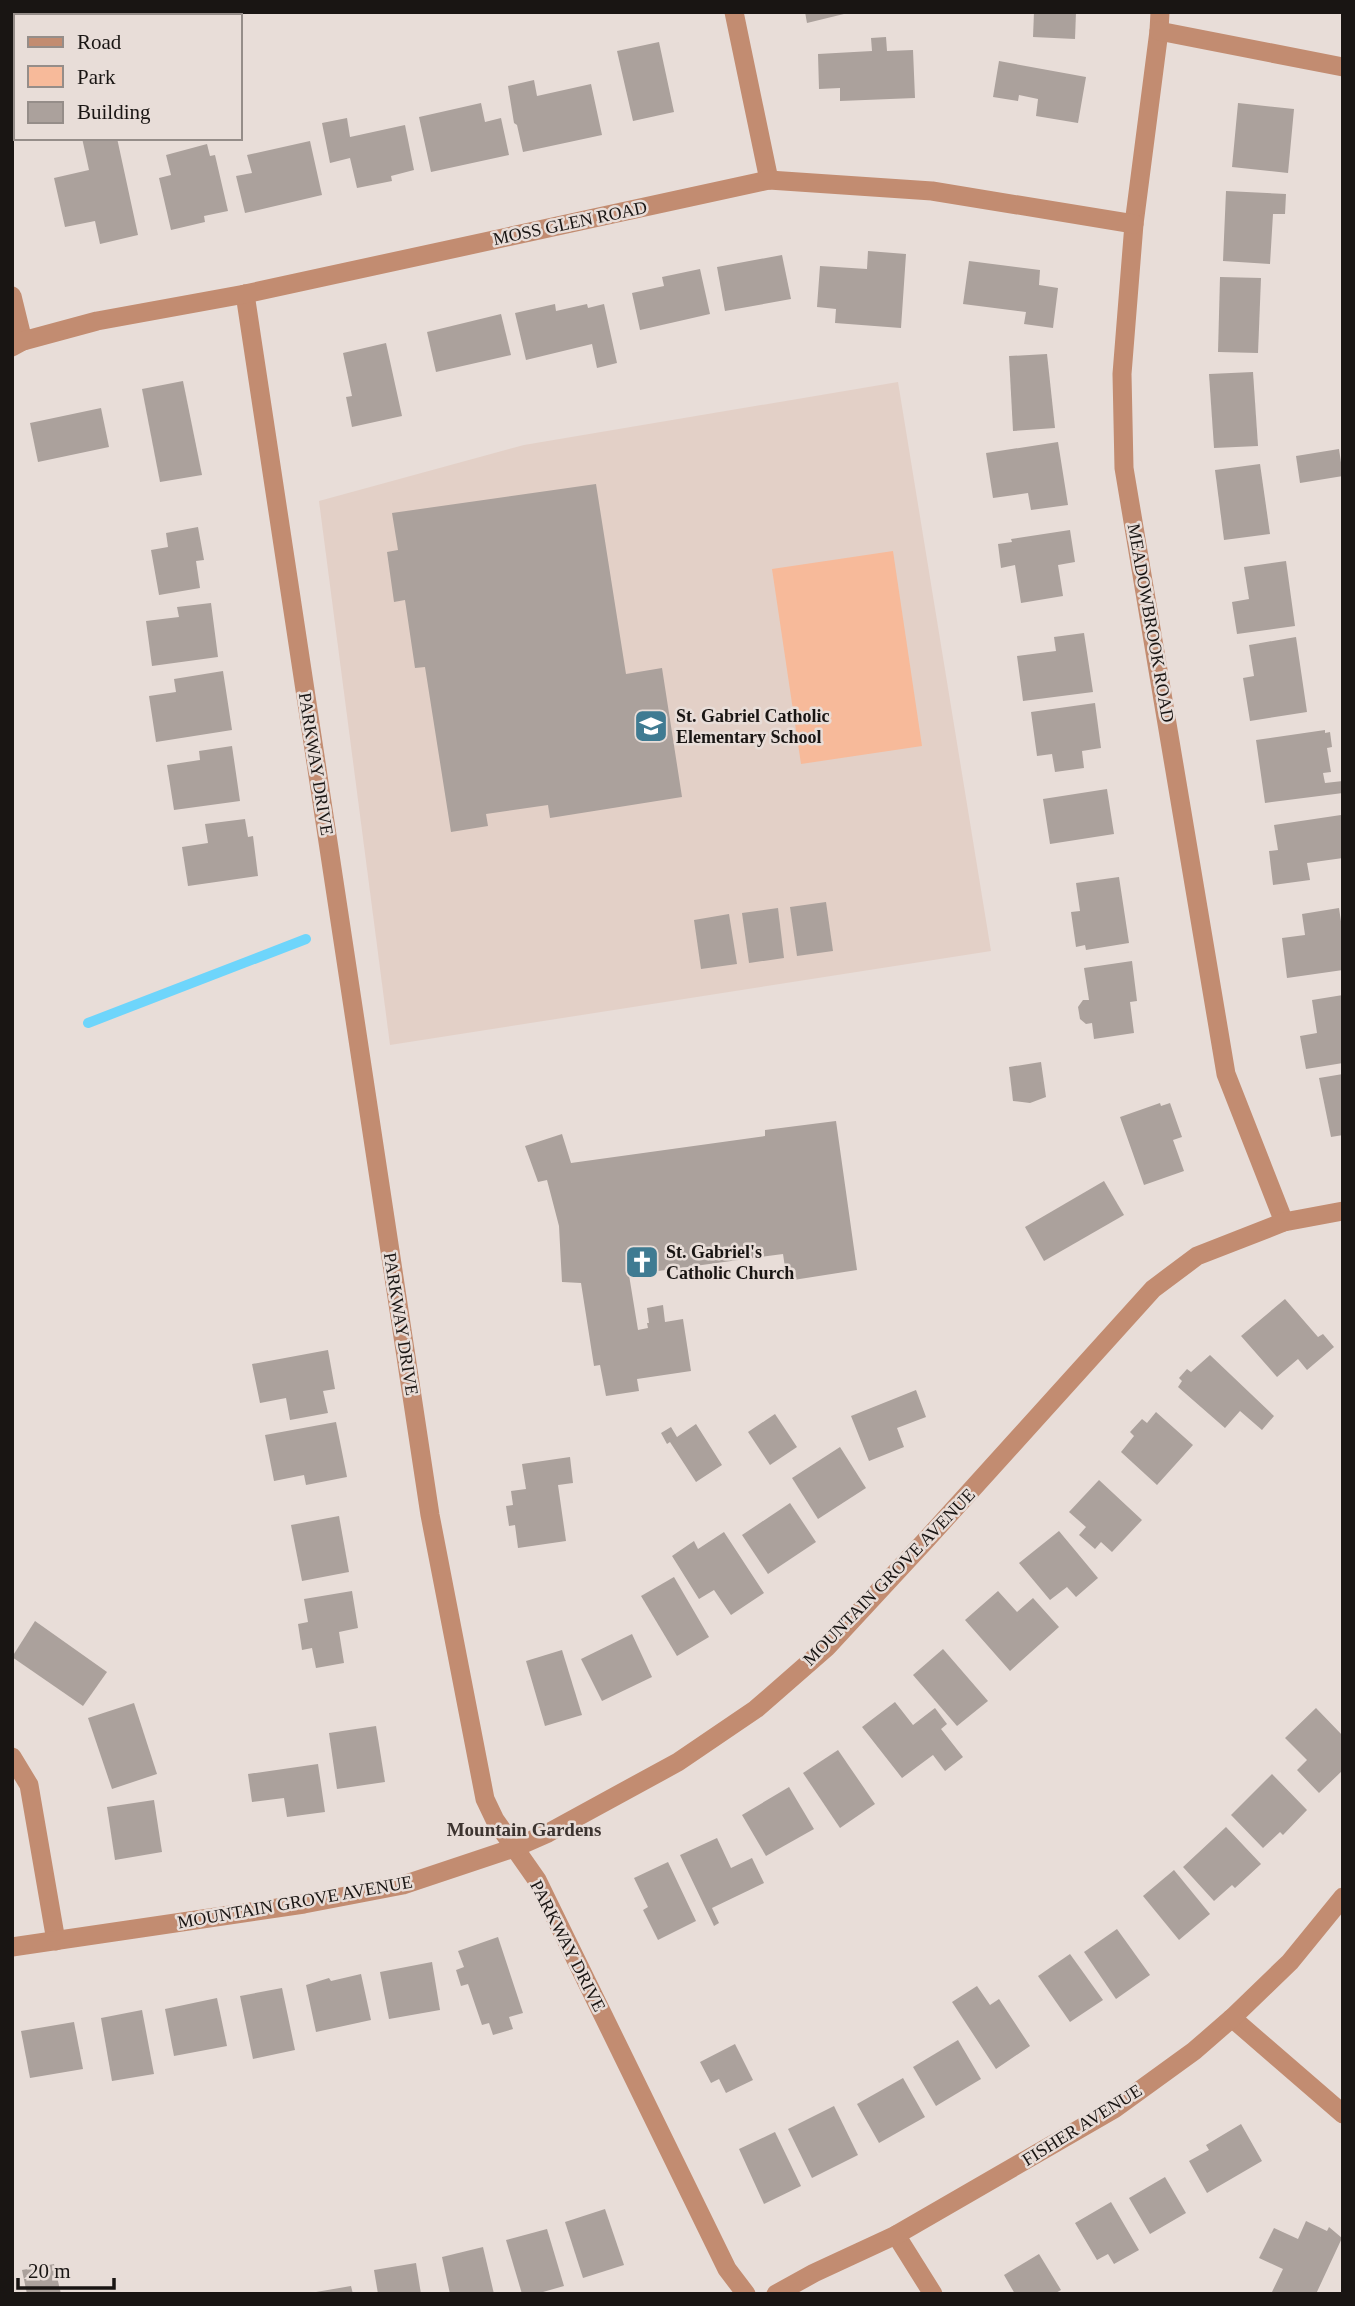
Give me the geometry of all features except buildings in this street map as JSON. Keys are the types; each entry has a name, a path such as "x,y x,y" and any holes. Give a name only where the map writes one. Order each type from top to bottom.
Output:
{"street":[{"path":"734,12 768,180"},
{"path":"1160,21 1343,67"},
{"name":"MEADOWBROOK ROAD","path":"1160,21 1134,224 1122,374 1124,468 1226,1074 1284,1222"},
{"name":"MOSS GLEN ROAD","path":"18,344 97,321 245,294 768,180 932,191 1134,224"},
{"name":"PARKWAY DRIVE","path":"245,294 430,1515 485,1799 495,1820 537,1880 727,2269 746,2294"},
{"path":"12,296 18,344"},
{"name":"MOUNTAIN GROVE AVENUE","path":"12,1947 304,1904 403,1885 514,1848 548,1833 678,1762 756,1709 827,1647 1153,1289 1197,1256 1284,1222 1343,1211"},
{"path":"12,1757 29,1784 57,1941"},
{"name":"FISHER AVENUE","path":"776,2294 896,2235 1114,2109 1194,2051 1232,2018 1290,1962 1343,1897"},
{"path":"1232,2018 1343,2114"},
{"path":"896,2235 933,2294"}],"shaded area":[{"name":"St. Gabriel Catholic Elementary School","path":"898,382 991,951 390,1045 319,501 524,445"}],"green space":[{"path":"893,551 922,746 801,764 772,569"}],"waterway":[{"path":"88,1023 306,939"}],"place":[{"name":"St. Gabriel Catholic Elementary School","path":"651,726"},
{"name":"St. Gabriel's Catholic Church","path":"642,1262"}],"district":[{"name":"Mountain Gardens","path":"524,1829"}]}
